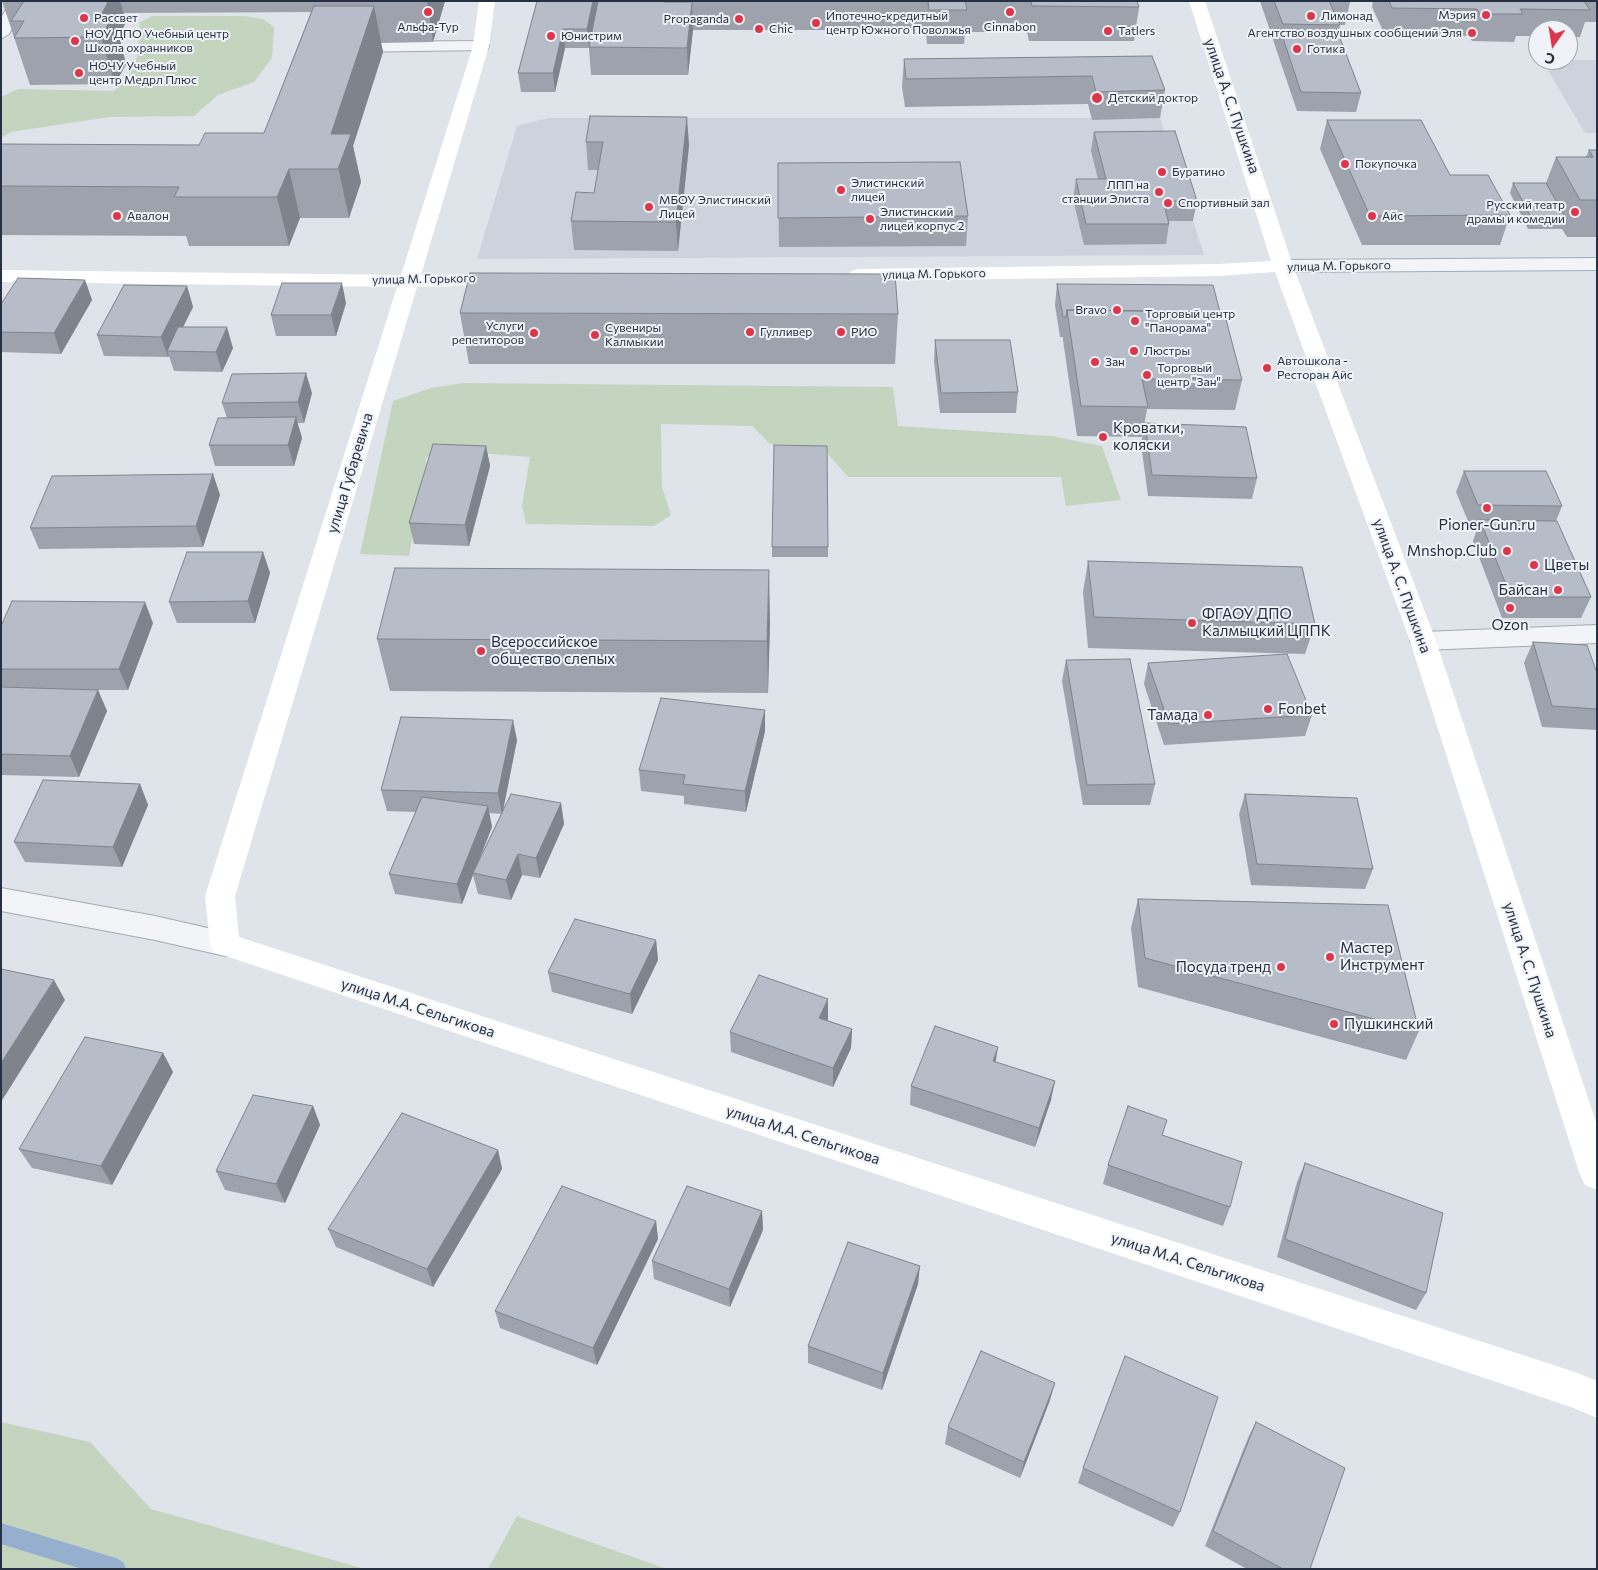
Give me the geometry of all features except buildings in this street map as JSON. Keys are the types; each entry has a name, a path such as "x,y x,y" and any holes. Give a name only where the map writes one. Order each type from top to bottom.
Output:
{"street":[{"path":"1,34 19,1"},
{"name":"улица Губаревича","path":"225,944 220,896 481,46 487,1"},
{"name":"улица А. С. Пушкина","path":"1197,1 1283,266 1423,641 1597,1175"},
{"path":"332,48 481,46"},
{"name":"улица М. Горького","path":"841,276 1218,270 1283,266 1597,264"},
{"name":"улица М. Горького","path":"1,276 409,281 523,279"},
{"path":"1423,641 1597,634"},
{"name":"улица М.А. Сельгикова","path":"1,899 156,928 225,944 1569,1388 1597,1400"}],"shaded area":[{"path":"1578,60 1597,60 1597,133 1585,133 1548,70 1578,70"},
{"name":"Элистинский лицей","path":"548,118 1160,118 1204,255 477,259 517,126"}],"green space":[{"path":"152,16 243,16 263,19 274,27 272,58 254,82 218,95 194,116 109,117 11,132 1,138 1,97 18,89 114,91 130,75 137,57 140,22"},
{"path":"463,383 893,387 898,426 1051,436 1102,446 1121,500 1066,506 1061,477 848,477 821,446 770,444 752,426 661,424 662,487 671,515 654,526 526,524 522,506 530,457 452,451 427,457 409,556 360,554 393,401 431,388"},
{"path":"1,1422 90,1442 151,1509 365,1569 1,1569"},
{"path":"517,1516 667,1569 488,1569"}],"waterway":[{"path":"1,1533 116,1569"}],"place":[{"name":"Альфа-Тур","path":"428,12"},
{"name":"Cinnabon","path":"1010,12"},
{"name":"Мэрия","path":"1486,15"},
{"name":"Лимонад","path":"1311,16"},
{"name":"Рассвет","path":"84,18"},
{"name":"Propaganda","path":"739,19"},
{"name":"Ипотечно-кредитный центр Южного Поволжья","path":"816,23"},
{"name":"Chic","path":"759,29"},
{"name":"Tatlers","path":"1108,31"},
{"name":"Агентство воздушных сообщений Эля","path":"1472,33"},
{"name":"Юнистрим","path":"551,36"},
{"name":"НОУ ДПО Учебный центр Школа охранников","path":"75,41"},
{"name":"Готика","path":"1297,49"},
{"name":"НОЧУ Учебный центр Медрл Плюс","path":"79,73"},
{"name":"Детский доктор","path":"1097,98"},
{"name":"Покупочка","path":"1345,164"},
{"name":"Буратино","path":"1162,172"},
{"name":"Элистинский лицей","path":"841,190"},
{"name":"ЛПП на станции Элиста","path":"1159,192"},
{"name":"Спортивный зал","path":"1168,203"},
{"name":"МБОУ Элистинский Лицей","path":"649,207"},
{"name":"Русский театр драмы и комедии","path":"1575,212"},
{"name":"Авалон","path":"117,216"},
{"name":"Айс","path":"1372,216"},
{"name":"Элистинский лицей корпус 2","path":"870,219"},
{"name":"Bravo","path":"1117,310"},
{"name":"Торговый центр \"Панорама\"","path":"1135,321"},
{"name":"Гулливер","path":"750,332"},
{"name":"РИО","path":"841,332"},
{"name":"Услуги репетиторов","path":"534,333"},
{"name":"Сувениры Калмыкии","path":"595,335"},
{"name":"Люстры","path":"1134,351"},
{"name":"Зан","path":"1095,362"},
{"name":"Автошкола - Ресторан Айс","path":"1267,368"},
{"name":"Торговый центр \"Зан\"","path":"1147,375"},
{"name":"Кроватки, коляски","path":"1103,437"},
{"name":"Pioner-Gun.ru","path":"1487,508"},
{"name":"Mnshop.Club","path":"1507,551"},
{"name":"Цветы","path":"1534,565"},
{"name":"Байсан","path":"1558,590"},
{"name":"Ozon","path":"1510,608"},
{"name":"ФГАОУ ДПО Калмыцкий ЦППК","path":"1192,623"},
{"name":"Всероссийское общество слепых","path":"481,651"},
{"name":"Fonbet","path":"1268,709"},
{"name":"Тамада","path":"1208,715"},
{"name":"Мастер Инструмент","path":"1330,957"},
{"name":"Посуда тренд","path":"1281,967"},
{"name":"Пушкинский","path":"1334,1024"}]}
